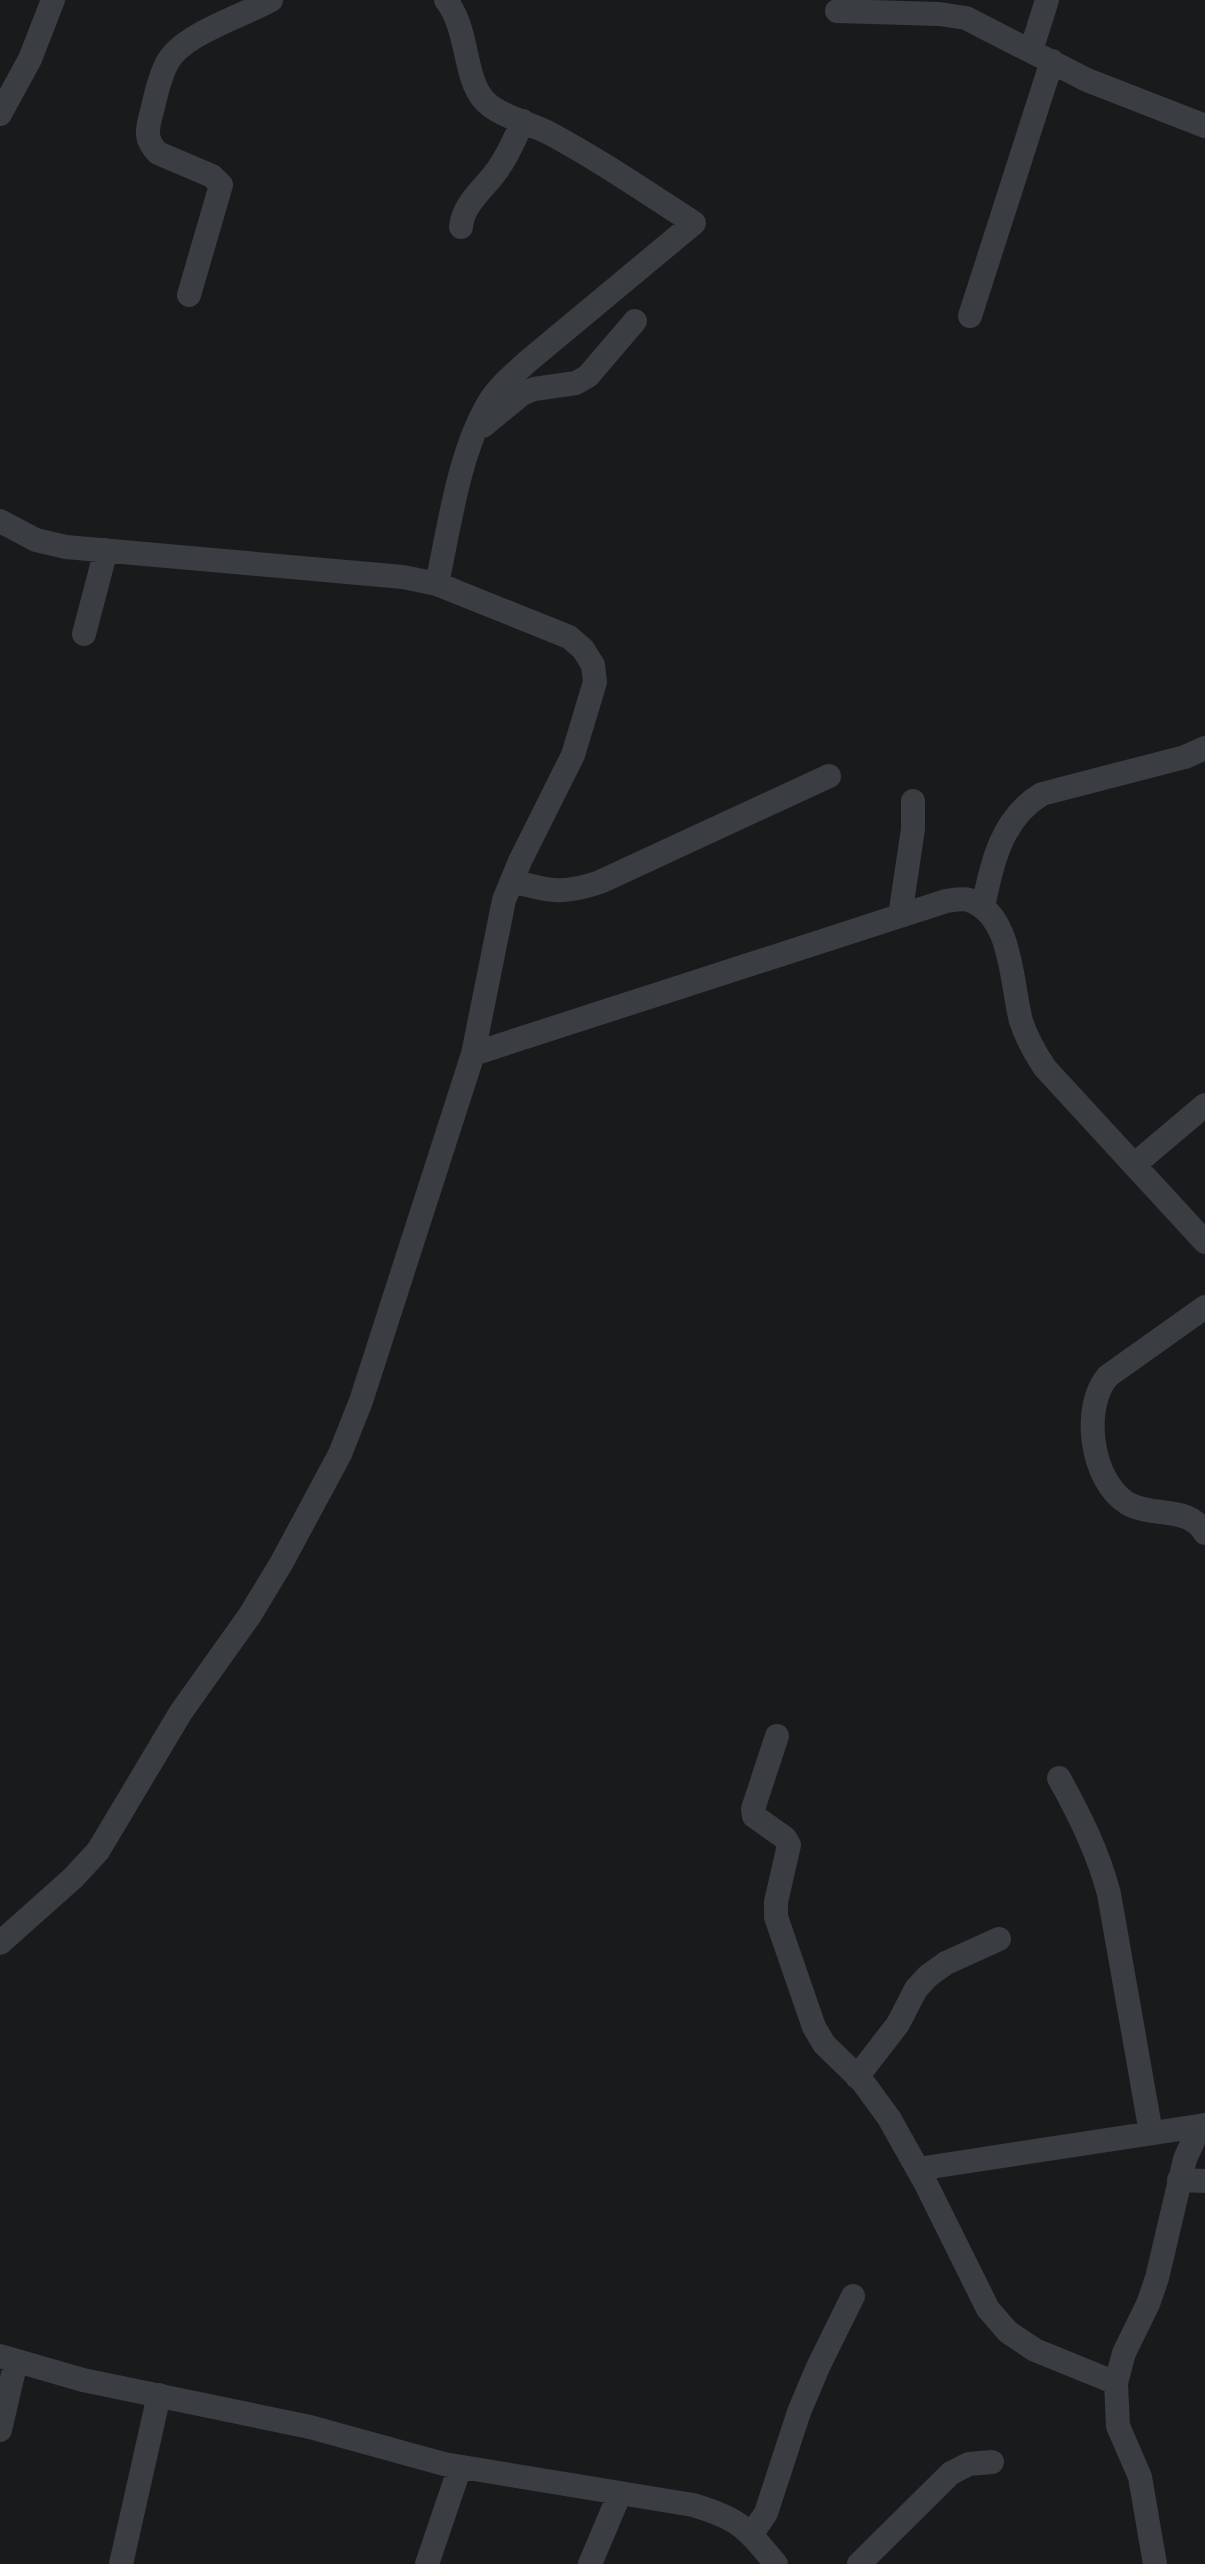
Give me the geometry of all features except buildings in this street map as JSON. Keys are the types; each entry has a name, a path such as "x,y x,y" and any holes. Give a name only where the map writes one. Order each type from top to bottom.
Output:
{"street":[{"path":"0,114 30,59 53,0"},
{"path":"189,295 221,185 212,176 158,153 146,138 159,83 167,62 182,46 272,0"},
{"path":"437,584 458,486 488,403 505,382 694,223 591,158 493,107 478,92 463,33 452,8 446,0"},
{"path":"970,316 1042,56 1047,0"},
{"path":"837,11 939,14 966,18 1087,80 1205,126"},
{"path":"461,227 462,218 467,207 502,164 523,121"},
{"path":"476,432 522,394 534,389 576,383 588,376 635,321"},
{"path":"0,521 36,540 66,547 404,577 437,584 569,638 583,649 593,665 595,682 573,755 504,900 473,1054 361,1400 340,1454 314,1506 250,1615 181,1712 98,1851 73,1878 0,1943"},
{"path":"84,634 106,550"},
{"path":"983,908 989,878 1000,845 1015,816 1028,802 1042,794 1185,758 1205,748"},
{"path":"512,881 545,890 562,892 582,888 600,882 829,776"},
{"path":"900,916 913,829 913,801"},
{"path":"473,1054 946,901 968,900 983,908 997,923 1006,947 1021,1020 1030,1044 1045,1068 1205,1242"},
{"path":"1134,1165 1205,1104"},
{"path":"1205,1307 1108,1376 1099,1386 1094,1400 1091,1429 1096,1453 1109,1483 1126,1502 1150,1512 1187,1515 1195,1520 1205,1533"},
{"path":"777,1736 753,1809 754,1816 785,1838 789,1845 776,1902 776,1916 814,2027 824,2044 857,2077 889,2118 918,2169 988,2309 1008,2332 1035,2350 1116,2383"},
{"path":"1059,1778 1100,1859 1109,1894 1151,2134"},
{"path":"857,2077 898,2024 916,1989 928,1976 946,1963 999,1939"},
{"path":"918,2169 1205,2125"},
{"path":"1155,2564 1140,2477 1118,2426 1116,2383 1124,2353 1148,2304 1157,2278 1178,2180 1196,2135 1205,2125"},
{"path":"1178,2180 1205,2181"},
{"path":"751,2534 766,2513 799,2412 818,2367 853,2296"},
{"path":"0,2430 8,2358 82,2380 310,2427 460,2467 693,2505 723,2514 744,2527 776,2564"},
{"path":"122,2564 159,2395"},
{"path":"859,2564 951,2473 969,2464 992,2462"},
{"path":"427,2564 460,2467"},
{"path":"590,2564 620,2493"}]}
